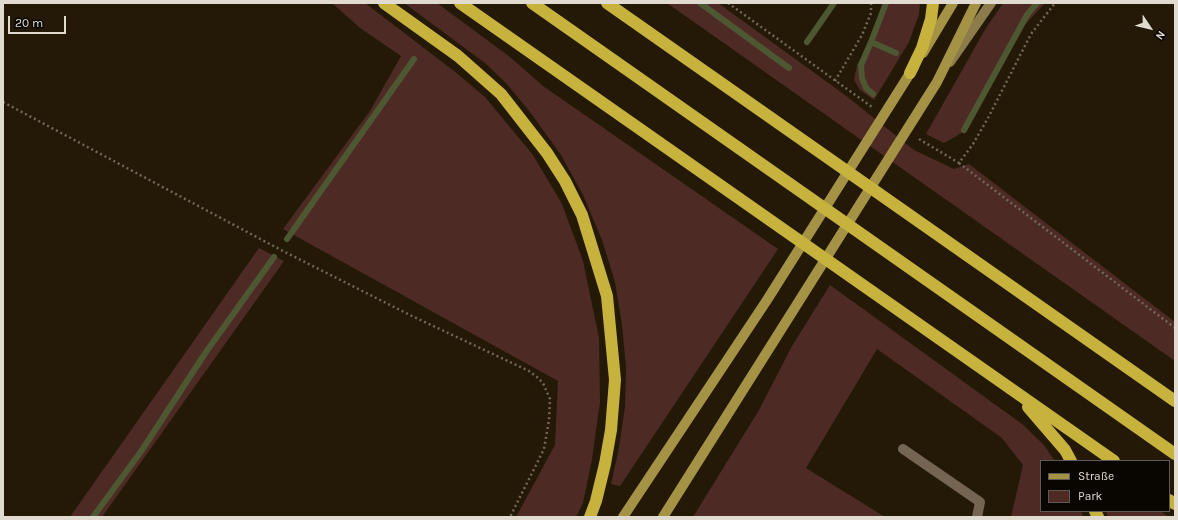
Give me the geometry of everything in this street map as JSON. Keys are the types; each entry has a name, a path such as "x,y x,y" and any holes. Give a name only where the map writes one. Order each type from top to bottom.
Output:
{"highway":[{"path":"384,3 458,56 501,94 547,153 565,181 582,215 607,296 615,380 612,430 607,458 596,501 590,517"},
{"path":"460,3 1016,394 1113,460"},
{"path":"532,3 1175,454"},
{"path":"607,3 1175,401"},
{"path":"910,73 931,19 933,3"},
{"path":"1016,394 1065,450 1070,460"}],"main road":[{"path":"623,517 767,300 944,21 953,3"},
{"path":"937,82 976,3"},
{"path":"663,517 937,82 991,3"}],"lane":[{"path":"903,449 980,502 977,517"}],"path":[{"path":"835,81 862,35 871,13 871,3"},
{"path":"3,102 281,250 412,316 529,371 537,377 548,391 550,399 549,420 544,449 510,517"},
{"path":"959,163 1175,328"}],"green space":[{"path":"332,3 365,3 454,71 485,97 533,155 562,204 583,261 599,338 600,402 592,459 583,503 576,517 516,517 555,445 558,381 283,229 370,111 401,56 360,28"},
{"path":"404,3 437,3 510,57 543,86 778,249 620,486 611,484 619,448 625,407 626,367 622,325 615,282 602,240 583,195 561,155 530,112 506,83 485,63"},
{"path":"667,3 718,3 845,95 914,150 954,169 969,164 1175,322 1175,361"},
{"path":"885,3 920,3 919,14 909,42 874,100 860,90 854,80 857,65 872,37"},
{"path":"1003,3 1045,3 1022,28 965,131 944,143 926,134 986,28"},
{"path":"259,248 284,261 102,517 70,517"},
{"path":"830,285 1022,424 1043,444 1054,460 1040,460 1040,512 1081,512 1083,517 1011,517 1023,465 1002,438 877,349 806,468 885,517 693,517 759,410 792,346"},
{"path":"1106,512 1162,512 1169,517 1108,517"}],"waterway":[{"path":"700,3 789,68"},
{"path":"807,42 834,3"},
{"path":"886,3 871,42 896,53"},
{"path":"964,130 1027,15 1037,3"},
{"path":"871,42 861,65 862,78 866,88 873,94"},
{"path":"287,239 414,59"},
{"path":"93,517 142,450 206,352 274,257"}]}
